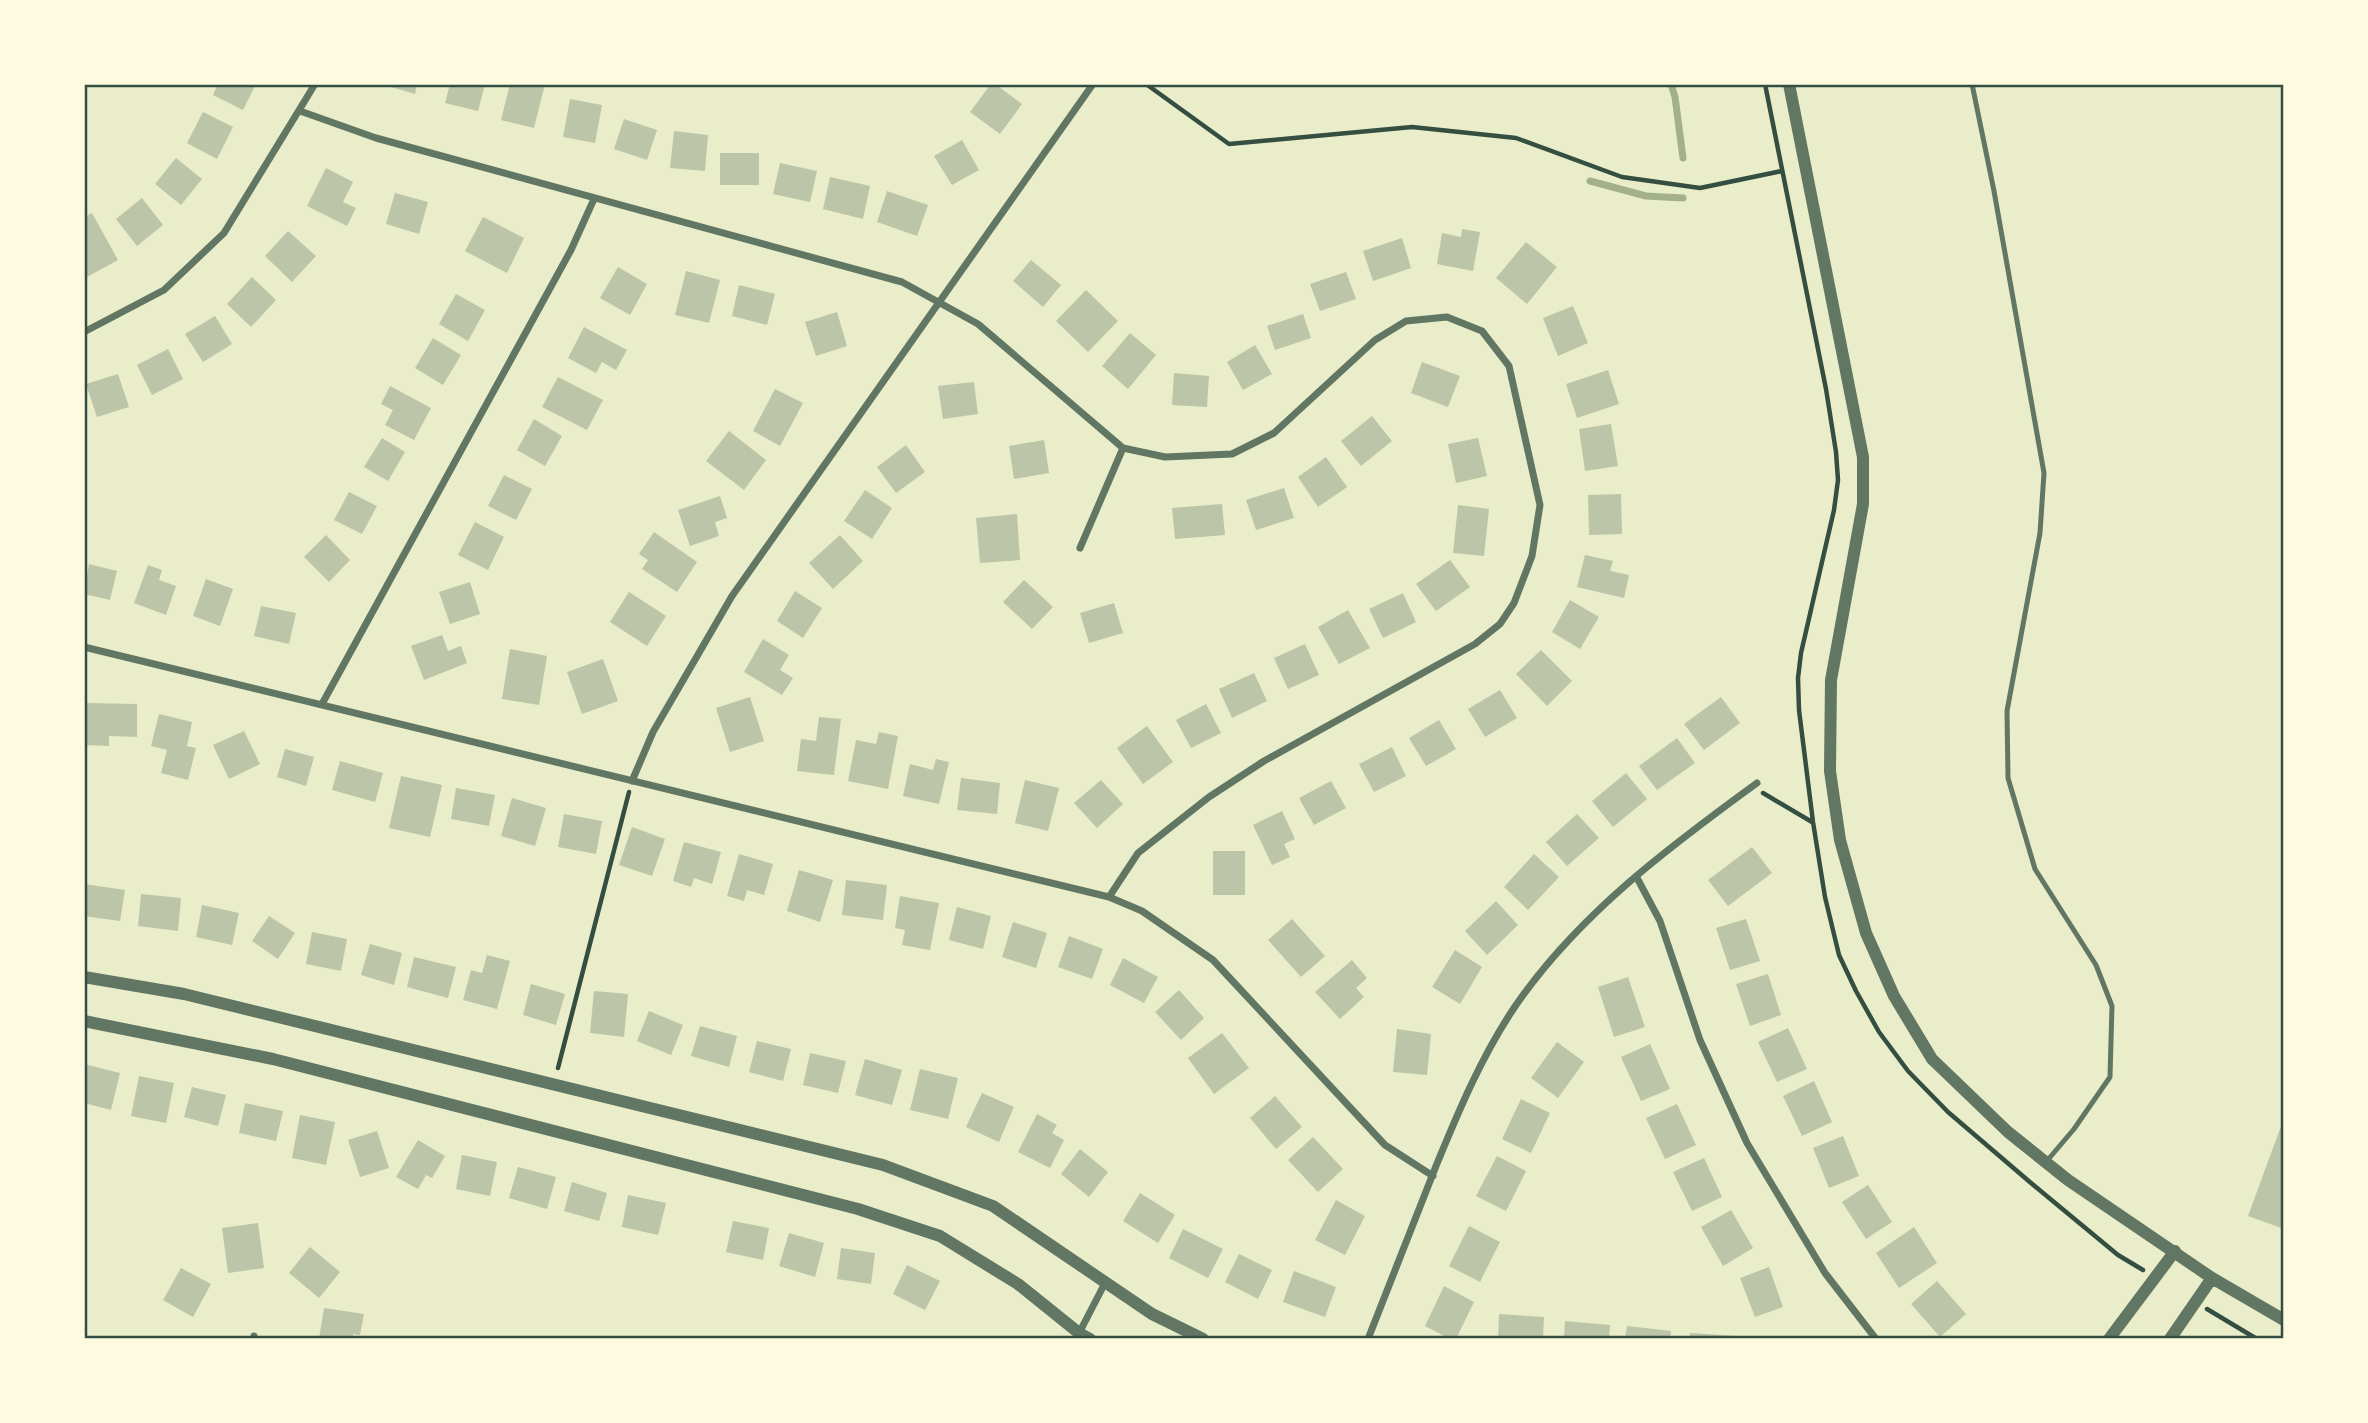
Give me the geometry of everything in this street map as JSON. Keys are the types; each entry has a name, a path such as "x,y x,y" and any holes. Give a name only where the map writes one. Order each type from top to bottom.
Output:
{"street":[{"path":"84,332 164,290 224,233 315,84"},
{"path":"632,781 653,732 732,596 1093,84"},
{"path":"1789,84 1863,457 1863,504 1831,680 1830,771 1840,839 1866,933 1894,996 1932,1059 2008,1132 2068,1180 2212,1278 2284,1320"},
{"path":"300,111 376,138 902,282 978,324 1123,448 1165,457 1232,454 1274,433 1375,340 1406,321 1447,317 1482,331 1509,366 1539,505 1532,555 1514,603 1500,624 1475,644 1264,761 1209,797 1138,853 1109,897"},
{"path":"322,704 571,250 594,199"},
{"path":"1080,548 1123,448"},
{"path":"84,647 1109,897 1142,911 1213,960 1385,1145 1433,1176"},
{"path":"1368,1339 1470,1085 1517,1005 1572,936 1636,876 1693,829 1757,783"},
{"path":"1636,876 1660,921 1700,1040 1747,1143 1825,1273 1876,1339"},
{"path":"84,977 184,995 895,1170 993,1206 1152,1314 1203,1339"},
{"path":"84,1021 95,1021 273,1059 858,1209 940,1236 1018,1284 1081,1337 1105,1283"},
{"path":"2109,1339 2175,1251"},
{"path":"2170,1339 2212,1278"}],"lane":[{"path":"1972,84 1994,191 2044,473 2040,533 2007,711 2008,778 2035,869 2096,965 2112,1006 2110,1077 2074,1129 2046,1163"}],"path":[{"path":"1146,84 1229,144 1412,127 1517,138 1622,177 1700,188 1782,172"},
{"path":"1765,84 1826,388 1836,452 1838,480 1835,509 1801,653 1798,678 1813,822 1825,897 1839,955 1879,1032 1908,1071 1948,1112 2119,1255 2154,1277"},
{"path":"553,1085 632,781"},
{"path":"1757,783 1765,795 1813,822"},
{"path":"2195,1301 2257,1339"}],"building":[{"path":"218,84 256,84 243,110 213,95"},
{"path":"381,84 417,84 415,94"},
{"path":"450,84 485,84 478,111 445,103"},
{"path":"510,84 545,84 534,128 501,120"},
{"path":"991,84 995,84 1022,104 1000,134 970,112"},
{"path":"570,99 602,105 595,143 563,137"},
{"path":"203,112 233,127 217,159 187,143"},
{"path":"624,119 657,130 647,160 614,149"},
{"path":"674,131 708,135 705,171 670,168"},
{"path":"962,140 979,170 952,185 934,156"},
{"path":"720,153 759,153 759,185 720,185"},
{"path":"176,158 202,179 181,205 155,184"},
{"path":"780,163 817,171 810,202 773,194"},
{"path":"326,168 353,182 343,202 356,208 347,226 307,206"},
{"path":"830,177 870,186 863,219 823,209"},
{"path":"887,191 928,205 917,236 877,222"},
{"path":"395,193 428,202 419,234 386,224"},
{"path":"142,198 163,225 137,246 116,219"},
{"path":"92,213 118,260 85,278 84,217"},
{"path":"483,217 524,238 507,273 465,251"},
{"path":"1462,229 1480,232 1473,271 1437,264 1442,233 1461,237"},
{"path":"288,231 316,256 292,282 265,256"},
{"path":"1402,238 1411,268 1373,281 1363,251"},
{"path":"1526,242 1557,267 1527,304 1496,278"},
{"path":"1031,260 1061,285 1043,307 1013,281"},
{"path":"618,267 647,284 630,315 600,298"},
{"path":"686,271 720,280 709,323 675,315"},
{"path":"1346,272 1356,299 1320,311 1310,284"},
{"path":"252,277 276,300 251,327 227,304"},
{"path":"739,285 775,294 767,325 732,316"},
{"path":"1086,290 1118,321 1088,352 1056,321"},
{"path":"456,294 485,310 468,341 439,324"},
{"path":"1573,306 1588,343 1558,356 1543,318"},
{"path":"837,312 847,346 816,356 805,322"},
{"path":"1303,314 1311,338 1275,350 1267,326"},
{"path":"215,316 232,344 203,362 185,334"},
{"path":"584,327 627,350 616,370 602,362 596,373 568,358"},
{"path":"1130,333 1156,355 1128,389 1102,366"},
{"path":"433,338 461,355 443,385 415,368"},
{"path":"1255,345 1272,374 1243,390 1227,362"},
{"path":"168,349 183,379 152,395 137,365"},
{"path":"1422,362 1460,376 1448,407 1411,393"},
{"path":"1608,370 1619,404 1577,418 1566,384"},
{"path":"1174,373 1209,376 1207,407 1172,405"},
{"path":"118,374 129,407 97,417 86,384"},
{"path":"558,377 603,400 587,430 542,407"},
{"path":"974,382 978,414 943,419 938,386"},
{"path":"390,386 431,408 414,440 385,425 393,410 381,404"},
{"path":"775,389 803,403 780,446 753,431"},
{"path":"1372,416 1392,441 1361,466 1341,441"},
{"path":"534,419 562,436 545,466 517,450"},
{"path":"1611,424 1618,466 1585,471 1579,429"},
{"path":"729,431 766,460 744,490 706,461"},
{"path":"382,438 405,452 388,481 364,467"},
{"path":"1478,438 1487,476 1456,483 1448,444"},
{"path":"1044,440 1049,473 1014,479 1009,446"},
{"path":"906,445 925,472 896,493 877,467"},
{"path":"1326,457 1347,487 1318,507 1298,477"},
{"path":"504,475 532,489 516,520 488,506"},
{"path":"1284,488 1294,518 1256,530 1246,500"},
{"path":"865,490 892,508 872,539 844,521"},
{"path":"349,492 377,506 362,534 334,520"},
{"path":"1621,494 1622,534 1589,535 1588,495"},
{"path":"720,496 727,518 715,522 719,536 690,546 678,510"},
{"path":"1222,504 1225,535 1175,539 1172,508"},
{"path":"1458,505 1489,509 1484,556 1453,553"},
{"path":"1017,514 1020,560 980,563 976,518"},
{"path":"475,522 504,537 488,570 458,555"},
{"path":"654,532 697,562 677,592 642,569 648,560 639,554"},
{"path":"326,535 350,560 329,582 304,557"},
{"path":"840,535 863,561 833,589 809,563"},
{"path":"1585,555 1613,561 1610,571 1629,575 1624,598 1577,587"},
{"path":"1450,560 1470,587 1436,611 1416,584"},
{"path":"89,564 117,571 110,600 84,594"},
{"path":"148,565 162,570 159,580 176,586 166,615 134,603"},
{"path":"206,579 233,589 220,626 193,616"},
{"path":"1024,580 1053,607 1032,629 1003,602"},
{"path":"470,582 480,614 450,624 439,592"},
{"path":"795,591 822,608 803,638 777,621"},
{"path":"629,592 666,616 647,646 610,622"},
{"path":"1403,593 1416,622 1383,638 1369,609"},
{"path":"1570,600 1599,617 1580,649 1552,632"},
{"path":"1114,603 1123,633 1089,643 1080,613"},
{"path":"261,606 296,613 289,644 254,636"},
{"path":"1348,610 1370,648 1339,664 1318,627"},
{"path":"442,635 448,651 461,646 467,663 424,680 411,646"},
{"path":"763,639 789,655 780,670 793,678 782,695 744,672"},
{"path":"1305,644 1319,675 1288,689 1274,658"},
{"path":"510,649 547,656 539,705 502,699"},
{"path":"1541,650 1572,681 1547,706 1516,674"},
{"path":"603,659 618,701 582,714 567,672"},
{"path":"1254,673 1267,701 1232,718 1219,689"},
{"path":"1500,690 1517,718 1485,737 1468,709"},
{"path":"750,697 764,741 730,752 716,708"},
{"path":"1721,697 1740,723 1704,750 1684,724"},
{"path":"85,703 137,704 137,737 109,736 109,746 84,745"},
{"path":"1206,704 1221,733 1191,748 1176,720"},
{"path":"159,714 192,722 187,746 196,748 188,780 161,773 167,750 151,746"},
{"path":"819,717 841,719 834,775 797,771 801,739 816,741"},
{"path":"1439,720 1456,749 1426,766 1409,738"},
{"path":"1147,726 1173,762 1143,784 1117,748"},
{"path":"244,731 260,764 229,779 213,745"},
{"path":"879,732 898,736 888,789 848,781 856,740 876,744"},
{"path":"1677,738 1695,763 1657,790 1639,766"},
{"path":"1392,747 1406,776 1374,792 1359,764"},
{"path":"285,749 314,757 306,786 277,777"},
{"path":"936,759 949,762 939,804 903,796 910,764 933,770"},
{"path":"340,761 383,773 375,802 332,790"},
{"path":"1626,773 1647,799 1613,827 1592,801"},
{"path":"401,776 442,785 430,837 389,828"},
{"path":"961,778 1000,783 997,814 957,810"},
{"path":"1025,780 1059,788 1048,831 1015,823"},
{"path":"1101,780 1123,804 1097,828 1074,803"},
{"path":"1331,781 1346,808 1314,825 1299,798"},
{"path":"456,788 495,795 489,826 451,819"},
{"path":"512,798 546,808 535,846 501,836"},
{"path":"1282,811 1295,839 1284,844 1290,857 1272,865 1253,825"},
{"path":"564,814 602,821 596,854 558,847"},
{"path":"1577,814 1599,838 1567,866 1546,842"},
{"path":"632,827 665,839 652,876 619,865"},
{"path":"684,842 721,852 712,884 694,878 691,887 673,881"},
{"path":"1752,847 1772,873 1728,906 1708,880"},
{"path":"1213,851 1245,851 1245,895 1213,895"},
{"path":"739,854 773,864 764,895 747,890 744,901 727,896"},
{"path":"1534,854 1559,877 1528,910 1504,887"},
{"path":"799,870 833,880 820,922 787,911"},
{"path":"846,880 887,885 883,920 842,915"},
{"path":"84,884 125,890 120,921 84,916"},
{"path":"141,894 181,898 178,931 138,926"},
{"path":"900,896 939,903 930,950 902,945 905,930 895,928"},
{"path":"1496,901 1518,925 1487,955 1465,931"},
{"path":"202,905 239,913 232,945 196,937"},
{"path":"957,907 991,916 983,949 949,940"},
{"path":"269,916 295,933 278,959 252,941"},
{"path":"1292,919 1325,956 1301,977 1268,940"},
{"path":"1746,919 1760,961 1730,970 1716,928"},
{"path":"1013,922 1047,933 1036,968 1002,957"},
{"path":"312,932 347,939 341,971 306,964"},
{"path":"1069,936 1103,949 1092,979 1058,967"},
{"path":"370,944 402,953 394,985 361,975"},
{"path":"1455,950 1482,967 1460,1004 1432,987"},
{"path":"487,955 510,961 497,1009 463,1000 471,970 482,973"},
{"path":"414,957 456,967 448,998 407,987"},
{"path":"1123,958 1158,977 1144,1003 1110,985"},
{"path":"1352,960 1367,978 1356,988 1364,997 1340,1019 1315,992"},
{"path":"1768,974 1781,1015 1750,1026 1736,984"},
{"path":"1628,977 1645,1027 1614,1037 1598,987"},
{"path":"531,984 565,994 556,1025 523,1015"},
{"path":"1179,990 1204,1018 1181,1040 1155,1012"},
{"path":"594,991 628,994 624,1037 590,1033"},
{"path":"649,1011 683,1025 671,1055 637,1041"},
{"path":"700,1026 737,1036 729,1067 691,1056"},
{"path":"1788,1028 1807,1069 1777,1082 1758,1042"},
{"path":"1397,1029 1431,1034 1427,1075 1393,1072"},
{"path":"1222,1033 1249,1068 1214,1094 1188,1058"},
{"path":"757,1041 791,1049 783,1081 749,1072"},
{"path":"1557,1042 1584,1062 1558,1098 1531,1078"},
{"path":"1650,1044 1670,1089 1641,1101 1621,1057"},
{"path":"810,1053 846,1061 838,1093 803,1085"},
{"path":"865,1059 902,1070 892,1105 855,1095"},
{"path":"84,1064 120,1073 111,1110 84,1103"},
{"path":"920,1069 958,1078 948,1119 910,1110"},
{"path":"139,1076 174,1083 166,1123 131,1116"},
{"path":"1814,1081 1832,1122 1802,1136 1783,1096"},
{"path":"192,1087 226,1095 218,1126 184,1117"},
{"path":"982,1093 1014,1107 999,1142 966,1127"},
{"path":"1275,1096 1302,1127 1276,1149 1250,1118"},
{"path":"1521,1099 1550,1113 1531,1153 1502,1139"},
{"path":"245,1103 283,1111 276,1141 239,1133"},
{"path":"1677,1104 1696,1145 1665,1159 1646,1118"},
{"path":"1037,1114 1057,1125 1052,1133 1064,1140 1050,1168 1018,1152"},
{"path":"300,1115 335,1122 326,1165 292,1158"},
{"path":"2284,1118 2284,1229 2248,1216"},
{"path":"377,1131 389,1168 360,1177 348,1140"},
{"path":"1843,1136 1859,1176 1829,1188 1813,1148"},
{"path":"1313,1137 1343,1169 1318,1192 1288,1160"},
{"path":"418,1140 445,1156 432,1178 426,1175 418,1189 396,1177"},
{"path":"1080,1149 1108,1172 1089,1197 1061,1174"},
{"path":"462,1155 497,1162 490,1196 456,1189"},
{"path":"1497,1156 1526,1171 1506,1211 1476,1196"},
{"path":"1704,1158 1722,1197 1692,1211 1673,1172"},
{"path":"518,1167 556,1177 547,1209 509,1198"},
{"path":"572,1182 607,1193 599,1221 564,1211"},
{"path":"1868,1185 1892,1222 1866,1239 1842,1202"},
{"path":"1140,1193 1175,1215 1158,1243 1123,1221"},
{"path":"628,1195 666,1203 658,1235 622,1227"},
{"path":"1336,1200 1365,1216 1345,1255 1315,1240"},
{"path":"1731,1210 1753,1248 1723,1266 1701,1227"},
{"path":"733,1221 769,1228 763,1260 726,1252"},
{"path":"258,1223 264,1268 228,1273 222,1228"},
{"path":"1469,1226 1500,1242 1480,1282 1449,1266"},
{"path":"1914,1227 1937,1263 1899,1288 1876,1253"},
{"path":"1183,1229 1223,1249 1208,1278 1169,1258"},
{"path":"789,1233 824,1243 815,1277 779,1266"},
{"path":"310,1247 340,1272 319,1298 289,1273"},
{"path":"841,1248 875,1253 871,1284 837,1279"},
{"path":"1239,1254 1272,1270 1258,1299 1225,1282"},
{"path":"907,1265 940,1281 925,1310 893,1294"},
{"path":"1769,1267 1783,1307 1755,1317 1740,1278"},
{"path":"181,1268 211,1284 193,1317 163,1300"},
{"path":"1294,1271 1336,1287 1325,1317 1283,1302"},
{"path":"1937,1281 1966,1314 1940,1337 1911,1304"},
{"path":"1444,1286 1474,1302 1456,1339 1450,1339 1425,1326"},
{"path":"324,1308 364,1314 360,1335 353,1334 353,1339 319,1339"},
{"path":"1499,1314 1544,1317 1543,1339 1498,1339"},
{"path":"1565,1321 1610,1325 1609,1339 1564,1339"},
{"path":"1627,1326 1671,1331 1670,1339 1625,1339"},
{"path":"1690,1333 1737,1336 1737,1339 1690,1339"}],"waterway":[{"path":"1671,84 1683,158"},
{"path":"1590,181 1646,196 1683,198"}]}
